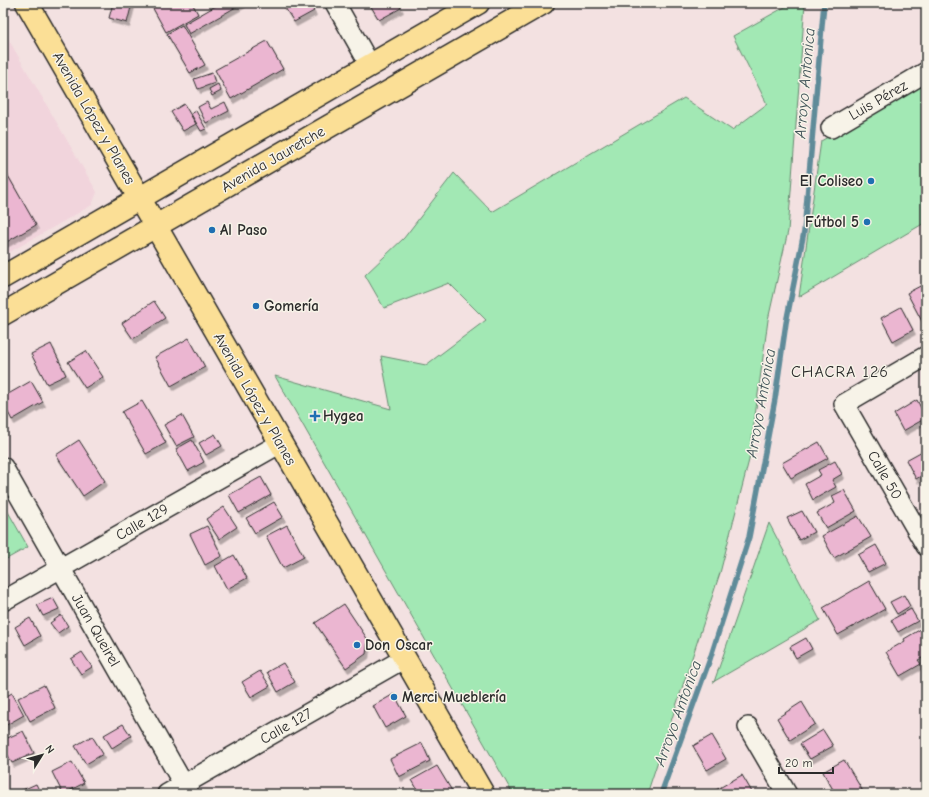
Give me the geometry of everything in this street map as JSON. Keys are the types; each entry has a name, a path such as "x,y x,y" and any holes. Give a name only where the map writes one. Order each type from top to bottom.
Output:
{"main road":[{"name":"Avenida López y Planes","path":"28,3 483,794"},
{"path":"3,277 478,3"},
{"name":"Avenida Jauretche","path":"3,314 543,3"}],"street":[{"path":"335,3 370,65"},
{"name":"Luis Pérez","path":"831,128 926,72"},
{"name":"Calle 50","path":"926,356 844,404 926,546"},
{"name":"Calle 129","path":"3,601 281,443"},
{"name":"Juan Queirel","path":"3,467 187,789"},
{"name":"Calle 127","path":"167,794 187,789 405,658"},
{"path":"748,727 788,794"}],"shaded area":[{"path":"3,30 97,192 92,205 3,256"}],"green space":[{"path":"792,3 805,3 788,231 768,320 749,460 720,573 647,794 513,794 275,376 391,409 381,356 426,365 486,320 449,283 384,308 365,275 404,238 454,173 492,212 684,98 732,130 767,104 733,36"},
{"name":"El Coliseo","path":"926,81 926,222 799,297 821,141"},
{"path":"3,503 28,547 3,561"},
{"path":"769,523 820,620 714,681"}],"building":[{"path":"113,3 132,3 127,23 109,18"},
{"path":"150,3 192,3 198,14 166,32"},
{"path":"221,3 243,3 189,34 184,24"},
{"path":"282,3 309,3 314,11 294,22"},
{"path":"369,3 398,3 401,8 379,20"},
{"path":"182,25 205,65 190,73 167,34"},
{"path":"267,41 283,69 231,99 215,70"},
{"path":"212,73 215,83 198,89 194,79"},
{"path":"218,84 221,91 212,96 209,89"},
{"path":"207,102 211,109 225,102 229,111 206,123 198,107"},
{"path":"184,104 196,124 183,131 171,112"},
{"path":"196,111 206,129 201,131 191,114"},
{"path":"7,174 36,225 3,244 3,176"},
{"path":"926,283 926,323 924,325 907,293"},
{"path":"154,301 165,318 133,339 122,323"},
{"path":"901,307 913,330 893,341 881,318"},
{"path":"189,338 205,367 171,386 155,357"},
{"path":"51,344 66,375 47,384 31,354"},
{"path":"86,351 103,377 85,388 68,362"},
{"path":"31,381 43,402 12,420 3,403 3,397"},
{"path":"917,400 926,418 903,431 894,414"},
{"path":"142,401 166,443 146,454 122,412"},
{"path":"182,415 194,437 176,446 164,425"},
{"path":"215,434 222,446 206,455 199,443"},
{"path":"79,440 105,481 83,496 56,455"},
{"path":"192,440 204,462 188,471 176,449"},
{"path":"819,442 828,458 791,478 782,463"},
{"path":"926,449 926,473 916,479 906,460"},
{"path":"835,461 842,474 832,480 836,487 813,500 805,484 821,475 818,470"},
{"path":"261,477 271,495 239,513 229,495"},
{"path":"844,490 856,511 826,528 817,513 835,503 832,496"},
{"path":"274,502 283,517 255,533 246,518"},
{"path":"224,507 237,527 219,539 206,519"},
{"path":"802,511 814,532 799,540 787,518"},
{"path":"858,516 871,537 834,558 822,536"},
{"path":"287,525 304,557 283,568 266,536"},
{"path":"207,526 222,556 205,565 190,534"},
{"path":"876,545 886,563 868,572 858,555"},
{"path":"234,555 247,578 227,589 215,566"},
{"path":"869,581 885,609 838,635 823,608"},
{"path":"904,595 910,606 897,614 890,602"},
{"path":"53,598 59,609 43,616 37,605"},
{"path":"344,604 368,640 366,654 346,668 315,623"},
{"path":"911,609 918,621 898,632 891,620"},
{"path":"61,615 68,626 58,633 50,623"},
{"path":"30,618 40,636 25,645 15,627"},
{"path":"926,626 926,656 918,660 921,664 900,676 886,652"},
{"path":"806,638 812,649 796,658 790,647"},
{"path":"82,652 92,667 81,674 71,659"},
{"path":"283,663 295,682 278,692 267,672"},
{"path":"260,671 270,686 251,697 242,682"},
{"path":"44,685 55,708 30,721 18,698"},
{"path":"12,693 24,715 3,727 3,698"},
{"path":"394,694 406,716 385,728 373,706"},
{"path":"802,702 815,724 790,740 777,718"},
{"path":"123,724 131,736 112,748 104,735"},
{"path":"823,730 833,746 810,759 800,744"},
{"path":"23,731 34,753 12,763 3,746 3,740"},
{"path":"712,735 726,759 707,770 693,746"},
{"path":"92,736 103,754 86,764 75,746"},
{"path":"422,743 430,761 399,777 390,759"},
{"path":"844,760 864,794 833,794 835,793 823,772"},
{"path":"72,762 84,783 63,794 52,772"},
{"path":"437,766 452,791 446,794 420,794 412,780"},
{"path":"742,775 752,792 748,794 709,794"},
{"path":"36,784 41,794 19,794 18,792"}],"waterway":[{"name":"Arroyo Antonica","path":"661,794 710,659 749,537 775,399 786,323 804,232 824,3"}],"place":[{"name":"El Coliseo","path":"871,181"},
{"name":"Fútbol 5","path":"867,222"},
{"name":"Al Paso","path":"212,230"},
{"name":"Gomería","path":"256,306"},
{"name":"Hygea","path":"315,416"},
{"name":"Don Oscar","path":"357,645"},
{"name":"Merci Mueblería","path":"394,697"}],"district":[{"name":"CHACRA 126","path":"840,371"}]}
